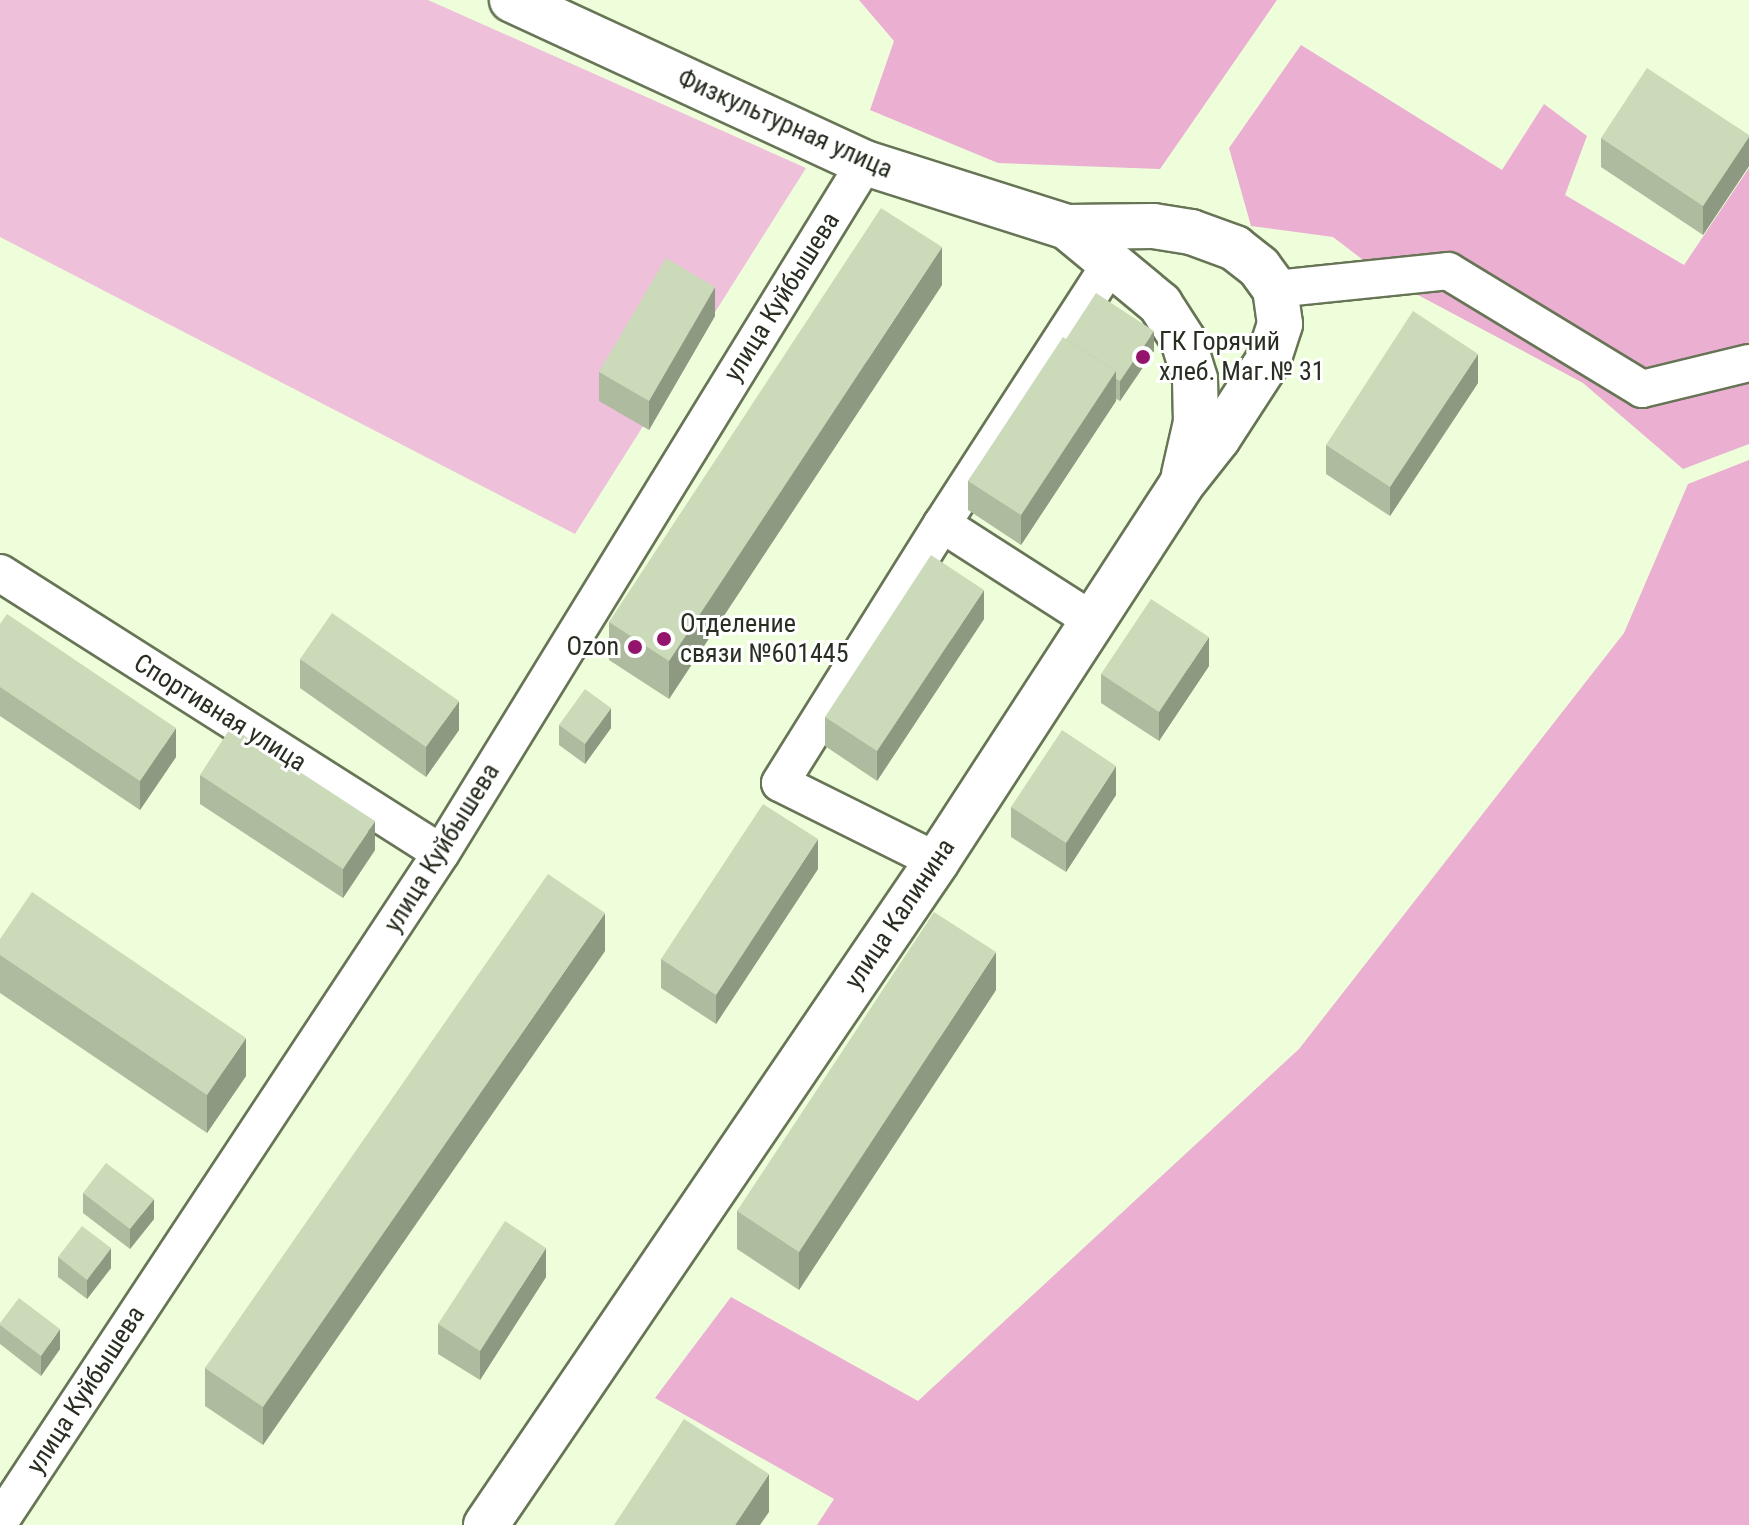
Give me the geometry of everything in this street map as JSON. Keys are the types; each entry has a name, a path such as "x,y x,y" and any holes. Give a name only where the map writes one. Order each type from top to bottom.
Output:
{"main road":[{"name":"Физкультурная улица","path":"512,0 865,163 1067,227 1153,226 1191,232 1235,248 1259,267 1275,289"},
{"path":"1112,261 1132,239 1153,226"},
{"name":"Физкультурная улица","path":"1067,227 1112,261 1160,304 1183,340 1195,379 1196,422 1181,485"},
{"name":"улица Калинина","path":"486,1525 937,861 1181,485 1268,361 1280,324 1275,289"},
{"path":"1195,379 1207,392 1225,396 1249,388"}],"street":[{"name":"улица Куйбышева","path":"0,1521 441,853 865,163"},
{"path":"937,861 780,783 1112,261"},
{"path":"1275,289 1448,271 1642,389 1749,363"},
{"path":"942,524 1093,621"},
{"name":"Спортивная улица","path":"0,573 441,853"}],"shaded area":[{"path":"0,0 428,0 806,168 575,534 0,237"},
{"path":"859,0 1277,0 1160,169 998,163 870,110 894,41"},
{"path":"1301,45 1502,170 1544,104 1587,136 1565,195 1684,265 1749,168 1749,444 1683,469 1583,383 1388,279 1333,237 1251,226 1229,148"},
{"path":"1749,460 1749,1525 817,1525 834,1499 655,1398 731,1297 918,1401 1299,1049 1624,633 1688,484"}],"building":[{"path":"1647,68 1749,135 1703,206 1601,138"},
{"path":"881,208 942,247 669,661 609,622"},
{"path":"666,258 715,287 649,401 599,372"},
{"path":"1096,293 1154,331 1120,381 1116,379 1116,371 1066,339"},
{"path":"1413,311 1478,354 1390,487 1326,445"},
{"path":"1063,337 1116,371 1021,515 968,481"},
{"path":"931,555 984,590 877,751 825,717"},
{"path":"1151,599 1209,637 1159,712 1101,674"},
{"path":"332,613 459,701 426,747 300,659"},
{"path":"7,614 176,728 140,781 0,687 0,624"},
{"path":"585,689 611,708 585,744 559,725"},
{"path":"231,727 375,821 343,869 200,775"},
{"path":"1062,730 1116,766 1066,843 1011,807"},
{"path":"763,804 818,839 716,995 661,959"},
{"path":"548,874 605,913 263,1407 205,1368"},
{"path":"32,892 246,1038 207,1095 0,955 0,939"},
{"path":"934,912 996,952 799,1252 737,1211"},
{"path":"106,1163 154,1199 130,1229 83,1193"},
{"path":"505,1221 546,1248 480,1351 438,1324"},
{"path":"82,1226 111,1248 87,1280 58,1257"},
{"path":"19,1298 60,1329 41,1356 0,1325"},
{"path":"684,1419 769,1474 735,1525 614,1525"}],"place":[{"name":"ГК Горячий хлеб. Маг.№ 31","path":"1143,357"},
{"name":"Отделение связи №601445","path":"664,639"},
{"name":"Ozon","path":"635,647"}]}
